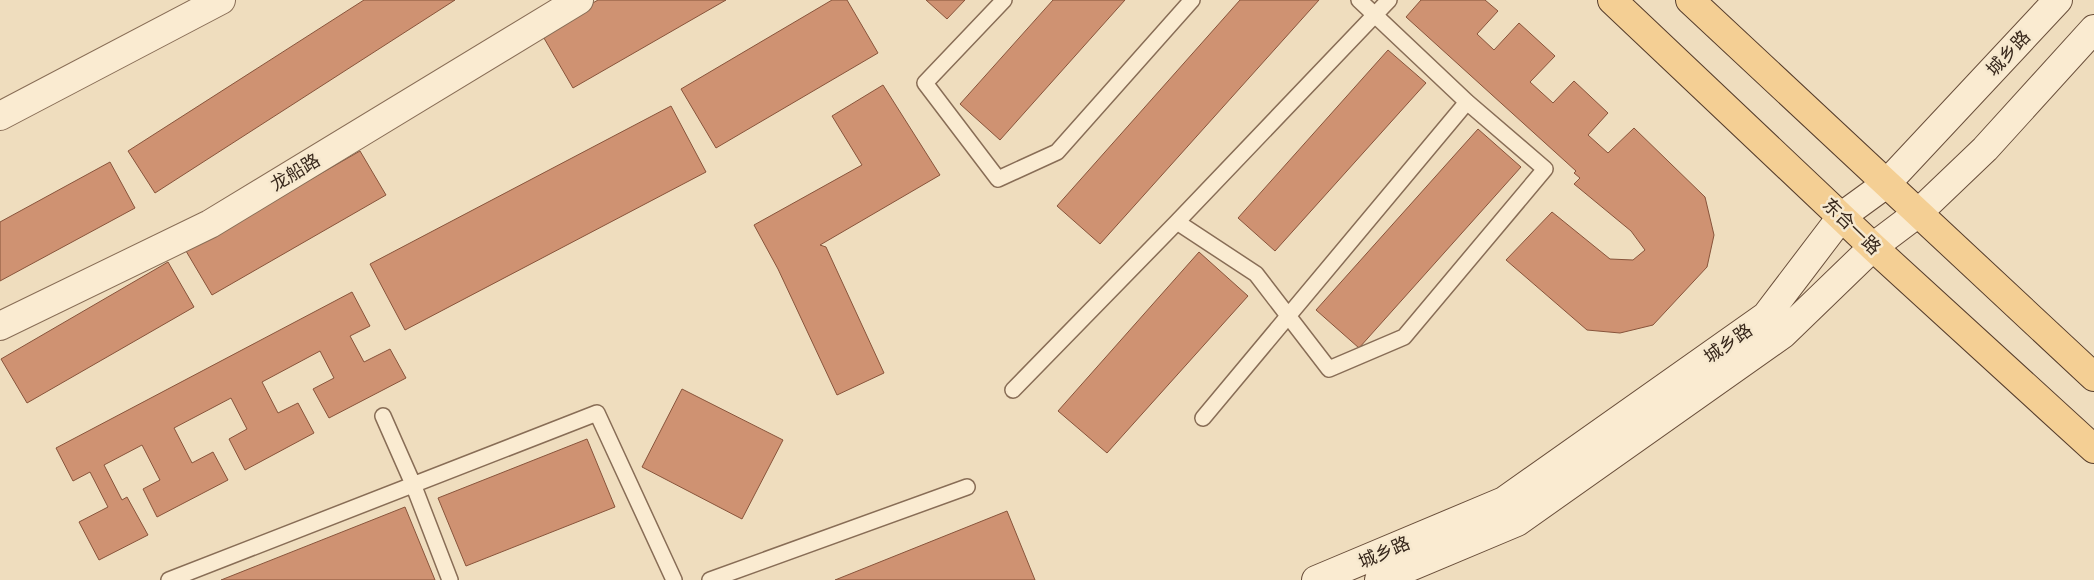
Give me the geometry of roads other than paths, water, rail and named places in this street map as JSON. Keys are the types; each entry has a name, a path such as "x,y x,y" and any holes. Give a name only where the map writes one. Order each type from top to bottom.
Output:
{"main road":[{"path":"0,116 221,0"},
{"name":"龙船路","path":"0,326 210,224 579,0"},
{"name":"东合一路","path":"1612,0 1873,247 2094,449"},
{"path":"1690,0 2094,377"},
{"name":"城乡路","path":"1316,580 1504,501 1766,316 1842,216 1886,184 2058,0"},
{"name":"城乡路","path":"1379,580 1517,522 1783,334 1873,247 1918,213 1985,149 2094,29"}],"lane":[{"path":"1004,0 925,83 998,179 1058,152 1192,0"},
{"path":"1177,222 1256,274 1329,369 1404,337 1544,169 1467,102 1359,0"},
{"path":"1013,390 1389,0"},
{"path":"1203,418 1467,102"},
{"path":"169,580 597,413 674,580"},
{"path":"383,416 413,484 450,580"},
{"path":"710,580 967,487"}]}
